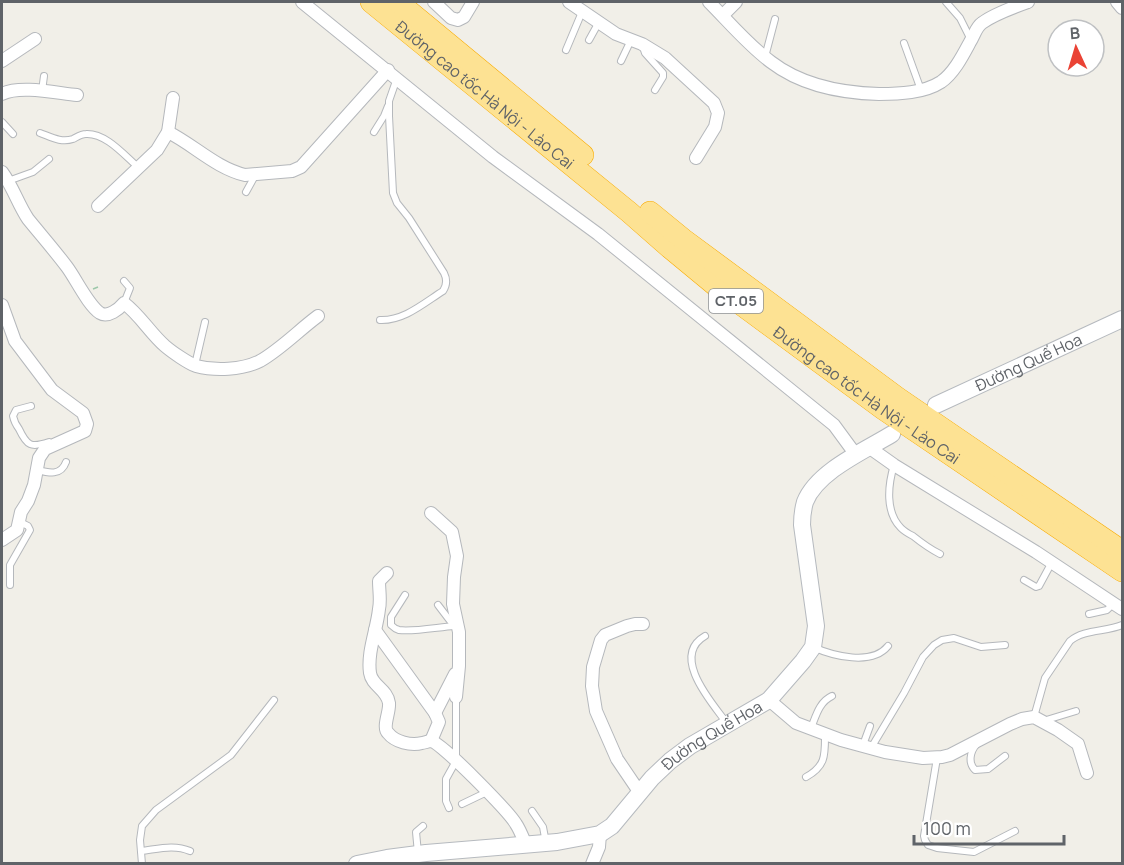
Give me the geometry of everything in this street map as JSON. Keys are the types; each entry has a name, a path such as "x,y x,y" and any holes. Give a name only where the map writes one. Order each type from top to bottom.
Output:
{"highway":[{"name":"Đường cao tốc Hà Nội - Lào Cai","path":"371,2 629,212 716,286 883,410 1122,571"},
{"name":"Đường cao tốc Hà Nội - Lào Cai","path":"398,2 683,239 898,398 1122,551"}],"street":[{"path":"302,2 494,157 598,234 863,451 894,465 1052,561 1118,606"},
{"path":"434,2 452,18 458,20 464,16 473,2"},
{"path":"569,2 616,34 637,42 665,58 714,103 718,113 715,127 696,158"},
{"path":"709,2 765,57 787,73 808,82 832,88 866,93 897,94 927,89 942,81 952,71 982,23 1028,2"},
{"path":"723,15 735,2"},
{"path":"1117,2 1122,8"},
{"path":"2,61 35,39"},
{"path":"168,132 222,166 244,175 292,171 301,167 392,74"},
{"path":"2,94 19,90 77,95"},
{"path":"98,206 157,150 168,132 173,98"},
{"path":"5,176 23,213 68,267 84,294 95,307 107,315 124,303 165,346 195,366 213,369 230,368 258,362 318,316"},
{"path":"2,305 15,341 52,390 79,409 87,424 85,430 45,449 40,454 34,484 21,512 17,530 2,540"},
{"name":"Đường Quế Hoa","path":"936,405 1122,319"},
{"path":"813,647 816,626 802,525 802,512 806,500 814,487 828,473 892,434"},
{"path":"431,513 452,532 457,556 453,604 459,666 435,713"},
{"path":"379,578 380,606 369,666 372,680 388,695 389,710 385,730 395,739 406,744 431,741 436,743 506,810 517,825 526,845"},
{"path":"640,793 617,759 596,711 592,686 593,667 601,640 605,635 627,626 643,624"},
{"path":"375,630 435,713 439,722 431,741"},
{"name":"Đường Quế Hoa","path":"600,834 612,826 652,778 670,761 690,746 769,700 813,647"},
{"path":"769,700 796,723 811,729 885,752 923,758 950,755 1016,721 1029,717 1038,719 1078,744 1087,773"},
{"path":"357,864 418,854 546,843 600,834 599,847 592,864"}],"lane":[{"path":"946,2 960,18 971,40"},
{"path":"566,50 582,11"},
{"path":"765,57 775,20"},
{"path":"589,40 599,22"},
{"path":"621,61 637,42 663,73 663,77 654,90"},
{"path":"904,43 921,90"},
{"path":"380,320 395,319 409,312 443,291 446,280 444,273 393,194 389,116 392,74"},
{"path":"42,92 44,76"},
{"path":"374,132 384,116 389,101"},
{"path":"2,122 13,134"},
{"path":"40,133 61,141 86,134 94,135 106,140 138,167"},
{"path":"5,176 33,172 49,159"},
{"path":"246,192 256,174"},
{"path":"124,281 130,288 124,303"},
{"path":"195,366 205,322"},
{"path":"31,406 16,410 13,416 27,444 47,443 87,424"},
{"path":"37,470 56,472 64,467 66,462"},
{"path":"894,465 890,478 890,505 894,518 901,528 926,548 940,554"},
{"path":"10,585 10,565 30,530 28,526 20,522"},
{"path":"1024,580 1036,587 1039,586 1052,561"},
{"path":"405,595 391,617 391,625 394,628 399,630 456,629"},
{"path":"438,605 456,629"},
{"path":"1089,614 1118,606"},
{"path":"1076,711 1038,719 1045,678 1075,637 1122,625"},
{"path":"705,636 699,639 694,646 692,657 695,676 699,686 727,725"},
{"path":"867,747 904,693 923,657 934,645 942,640 954,638 981,647 1005,645"},
{"path":"813,647 827,653 866,657 878,655 888,646"},
{"path":"448,691 456,761 446,779 446,801 449,808"},
{"path":"811,729 821,704 832,696"},
{"path":"142,864 140,840 142,826 156,810 231,755 274,700"},
{"path":"867,747 870,726"},
{"path":"806,777 816,772 822,764 825,755 825,734"},
{"path":"980,740 972,752 970,761 973,769 988,769 1005,756"},
{"path":"937,758 924,836 928,845 974,852 1015,831"},
{"path":"462,804 487,792"},
{"path":"532,811 543,827 546,843"},
{"path":"418,854 416,832 423,825"},
{"path":"141,851 173,847 190,851"}]}
